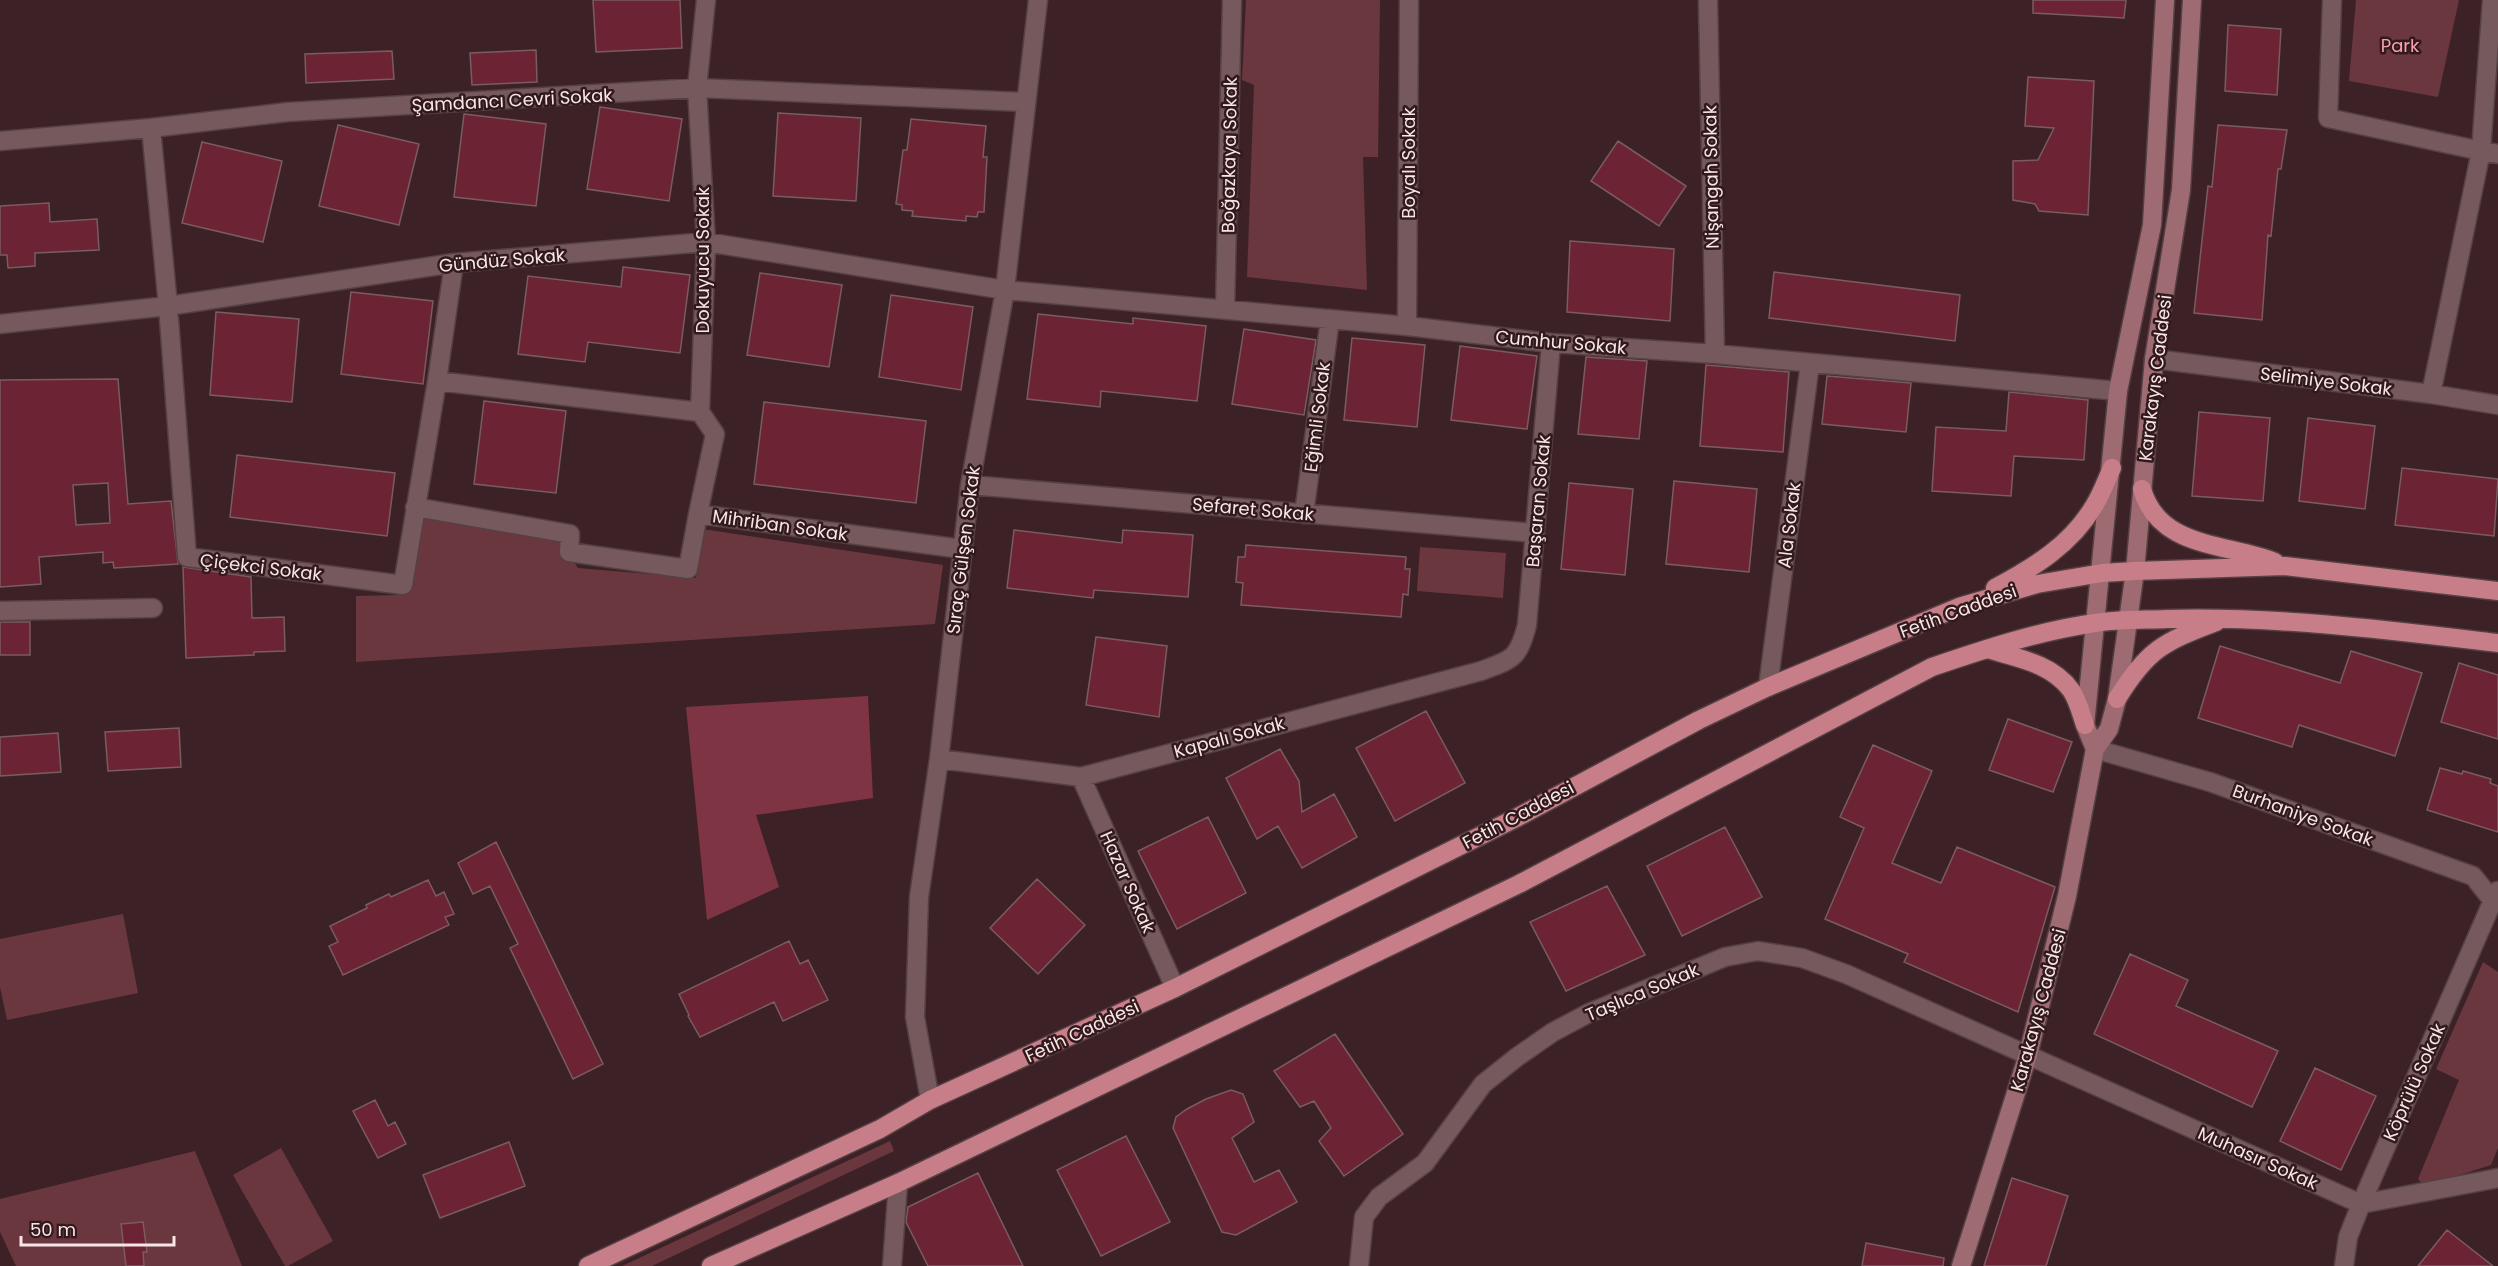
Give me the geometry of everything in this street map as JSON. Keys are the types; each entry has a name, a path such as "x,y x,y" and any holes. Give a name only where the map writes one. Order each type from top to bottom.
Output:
{"main road":[{"name":"Karakayış Caddesi","path":"2095,749 2085,725 2102,573 2118,391 2152,225 2165,0"},
{"name":"Karakayış Caddesi","path":"1961,1266 2028,1055 2067,896 2095,749 2109,729 2117,699 2135,571 2154,359 2181,190 2192,0"},
{"path":"1959,608 2040,563 2079,530 2095,506 2112,468"},
{"path":"2142,489 2146,504 2152,514 2169,529 2196,540 2285,566"},
{"name":"Fetih Caddesi","path":"588,1266 880,1129 930,1100 1175,988 1506,823 1654,742 1768,687 1959,608 2037,584 2102,573 2285,566 2498,591"},
{"path":"2117,699 2148,656 2176,638 2229,617"},
{"path":"711,1266 898,1183 1519,884 1932,667 1986,649 2096,623 2129,620 2229,617 2366,628 2498,643"},
{"path":"1986,649 2033,663 2059,678 2072,692 2085,725"}],"street":[{"name":"Dokuyucu Sokak","path":"700,412 706,242 697,88 706,0"},
{"name":"Sıraç Gülşen Sokak","path":"930,1100 920,1055 915,1017 919,897 939,759 970,485 1005,290 1038,0"},
{"name":"Boğazkaya Sokak","path":"1225,310 1232,0"},
{"name":"Boyalı Sokak","path":"1407,326 1409,0"},
{"name":"Nişangah Sokak","path":"1708,0 1715,354"},
{"path":"2332,0 2328,118 2489,153"},
{"path":"2432,394 2489,153 2492,0"},
{"name":"Şamdancı Cevri Sokak","path":"0,141 151,128 288,112 697,88 1025,102"},
{"name":"Çiçekci Sokak","path":"151,128 168,306 187,557 402,585 437,381 454,263"},
{"name":"Gündüz Sokak","path":"0,324 168,306 454,263 706,242 1005,290"},
{"name":"Cumhur Sokak","path":"1005,290 1407,326 1551,343 1715,354 2118,391"},
{"name":"Eğimli Sokak","path":"1304,514 1329,320"},
{"name":"Başaran Sokak","path":"1514,657 1522,644 1527,625 1551,343"},
{"name":"Selimiye Sokak","path":"2154,359 2432,394 2498,405"},
{"name":"Ala Sokak","path":"1768,687 1810,363"},
{"path":"437,381 700,412 715,434 698,514"},
{"name":"Sefaret Sokak","path":"970,485 1535,533"},
{"name":"Mihriban Sokak","path":"414,507 570,534 569,552 688,569 698,514 962,549"},
{"path":"0,611 153,608"},
{"name":"Kapalı Sokak","path":"939,759 1080,777 1481,671 1514,657"},
{"name":"Burhaniye Sokak","path":"2095,749 2210,782 2473,876 2496,898"},
{"name":"Hazar Sokak","path":"1080,777 1175,988"},
{"name":"Köprülü Sokak","path":"2344,1266 2348,1237 2361,1204 2496,898"},
{"name":"Taşlıca Sokak","path":"1359,1266 1364,1217 1380,1197 1425,1163 1483,1084 1535,1044 1589,1013 1725,957 1758,951 1802,958 1846,974 2028,1055"},
{"name":"Muhasır Sokak","path":"2028,1055 2361,1204"},
{"path":"2361,1204 2498,1178"},
{"path":"892,1266 898,1183"}],"green space":[{"path":"1246,0 1380,0 1378,157 1363,157 1367,290 1247,277 1254,85 1242,80"},
{"name":"Park","path":"2356,0 2459,0 2438,97 2349,81"},
{"path":"416,518 557,537 578,568 696,578 702,529 943,565 935,624 356,662 356,596 399,595"},
{"path":"1420,547 1506,553 1503,598 1417,591"},
{"path":"123,914 138,993 7,1020 0,987 0,939"},
{"path":"2483,962 2498,972 2498,1148 2491,1165 2425,1186 2418,1179 2459,1080 2436,1069"},
{"path":"890,1141 894,1151 652,1266 622,1266"},
{"path":"281,1148 333,1241 288,1266 285,1266 233,1175"},
{"path":"195,1151 242,1266 16,1266 0,1232 0,1199"}],"shaded area":[{"path":"868,696 873,798 756,815 779,887 707,920 686,707"}],"building":[{"path":"593,0 680,0 682,48 596,52"},
{"path":"2033,0 2126,0 2124,18 2033,13"},
{"path":"2228,25 2281,29 2277,95 2225,91"},
{"path":"536,50 537,82 472,85 470,53"},
{"path":"392,51 394,79 306,83 305,54"},
{"path":"2028,77 2094,81 2088,215 2039,211 2035,204 2013,200 2013,161 2038,160 2054,128 2025,126"},
{"path":"600,107 682,119 669,201 587,189"},
{"path":"778,113 861,118 856,201 773,196"},
{"path":"464,114 546,124 536,206 454,197"},
{"path":"911,119 986,126 983,157 987,157 984,212 978,212 977,217 966,216 966,221 912,216 913,211 902,210 902,205 896,204 903,150 907,150"},
{"path":"338,125 419,144 399,225 319,206"},
{"path":"2218,125 2287,130 2281,169 2278,169 2271,236 2268,235 2262,320 2194,313 2208,186 2212,187"},
{"path":"1618,141 1686,186 1659,226 1591,181"},
{"path":"202,142 282,161 263,242 182,223"},
{"path":"49,203 50,222 97,219 99,250 35,253 35,266 8,268 7,255 0,255 0,206"},
{"path":"1570,241 1674,249 1670,321 1567,312"},
{"path":"623,267 690,275 680,353 588,342 585,362 518,354 528,276 621,287"},
{"path":"1774,272 1960,295 1955,341 1769,318"},
{"path":"760,273 842,285 829,367 747,355"},
{"path":"351,292 433,301 423,384 341,374"},
{"path":"891,295 973,307 961,390 879,377"},
{"path":"216,312 299,319 292,402 210,395"},
{"path":"1038,314 1133,324 1133,318 1206,326 1197,401 1101,391 1100,407 1027,399"},
{"path":"1244,329 1316,340 1304,415 1232,404"},
{"path":"1352,338 1425,345 1417,427 1344,420"},
{"path":"1460,346 1537,356 1527,429 1451,420"},
{"path":"1586,357 1647,361 1639,439 1578,434"},
{"path":"1706,365 1789,372 1783,452 1700,446"},
{"path":"1827,376 1911,383 1906,432 1822,424"},
{"path":"118,379 128,504 171,501 178,564 114,568 113,562 103,563 103,552 39,557 41,584 0,587 0,380","holes":["108,483 110,523 76,525 73,485"]},
{"path":"2009,392 2088,400 2084,460 2014,456 2011,496 1932,491 1936,427 2006,431"},
{"path":"484,401 566,411 556,493 474,484"},
{"path":"764,402 926,421 916,503 754,484"},
{"path":"2199,412 2270,418 2263,501 2192,496"},
{"path":"2308,418 2375,426 2365,509 2299,501"},
{"path":"237,455 395,473 387,536 230,517"},
{"path":"2402,468 2498,479 2494,536 2395,525"},
{"path":"1674,481 1757,489 1749,572 1666,564"},
{"path":"1569,483 1633,489 1625,575 1561,569"},
{"path":"1014,530 1122,543 1123,530 1193,535 1188,597 1094,590 1093,598 1007,588"},
{"path":"1246,545 1406,557 1405,569 1410,569 1408,595 1403,594 1401,617 1241,605 1243,583 1236,582 1238,557 1245,557"},
{"path":"183,567 251,577 252,618 284,617 285,651 254,652 254,655 186,658"},
{"path":"0,622 30,622 30,655 0,655"},
{"path":"1096,637 1167,646 1159,717 1086,705"},
{"path":"2220,646 2340,683 2351,651 2422,673 2395,756 2299,725 2292,747 2198,718"},
{"path":"2459,663 2498,675 2498,739 2441,722"},
{"path":"1426,711 1465,783 1395,821 1356,748"},
{"path":"2008,719 2072,742 2053,792 1989,770"},
{"path":"179,728 181,767 108,771 105,732"},
{"path":"58,733 61,772 0,776 0,737"},
{"path":"1873,745 1932,771 1892,863 1941,883 1957,847 2055,887 2018,1012 1904,962 1908,954 1825,919 1864,828 1840,817"},
{"path":"1280,749 1299,781 1302,812 1334,794 1357,837 1302,868 1278,826 1257,839 1226,778"},
{"path":"2440,768 2462,774 2463,771 2491,779 2490,783 2498,786 2498,832 2427,810"},
{"path":"1208,817 1246,893 1177,929 1138,851"},
{"path":"1725,827 1762,897 1682,936 1647,866"},
{"path":"496,842 603,1064 573,1079 510,948 518,944 490,886 473,894 458,863"},
{"path":"1037,879 1085,925 1038,974 990,928"},
{"path":"428,880 436,896 444,892 454,914 445,917 449,925 343,975 329,946 338,942 330,926 367,908 366,905 389,894 391,897"},
{"path":"1607,886 1645,955 1566,991 1530,922"},
{"path":"789,941 800,964 808,960 828,1000 783,1021 774,1002 700,1037 679,994"},
{"path":"2130,954 2188,980 2176,1006 2278,1051 2252,1107 2094,1034"},
{"path":"1335,1034 1403,1134 1344,1176 1319,1141 1331,1128 1314,1101 1300,1107 1274,1071"},
{"path":"2315,1068 2376,1096 2341,1170 2280,1141"},
{"path":"1231,1090 1243,1094 1254,1122 1232,1138 1254,1182 1279,1170 1297,1202 1236,1235 1222,1232 1173,1128 1176,1117 1187,1109"},
{"path":"375,1100 388,1126 395,1122 406,1144 378,1158 353,1111"},
{"path":"1126,1136 1170,1222 1101,1256 1057,1170"},
{"path":"509,1142 525,1186 440,1218 423,1175"},
{"path":"978,1173 1023,1266 928,1266 906,1222 908,1207"},
{"path":"2012,1178 2068,1196 2046,1266 1984,1266"},
{"path":"143,1222 147,1252 143,1252 144,1266 126,1266 121,1224"},
{"path":"2447,1230 2493,1266 2418,1266"},
{"path":"1866,1243 1944,1258 1943,1266 1862,1266"}]}
